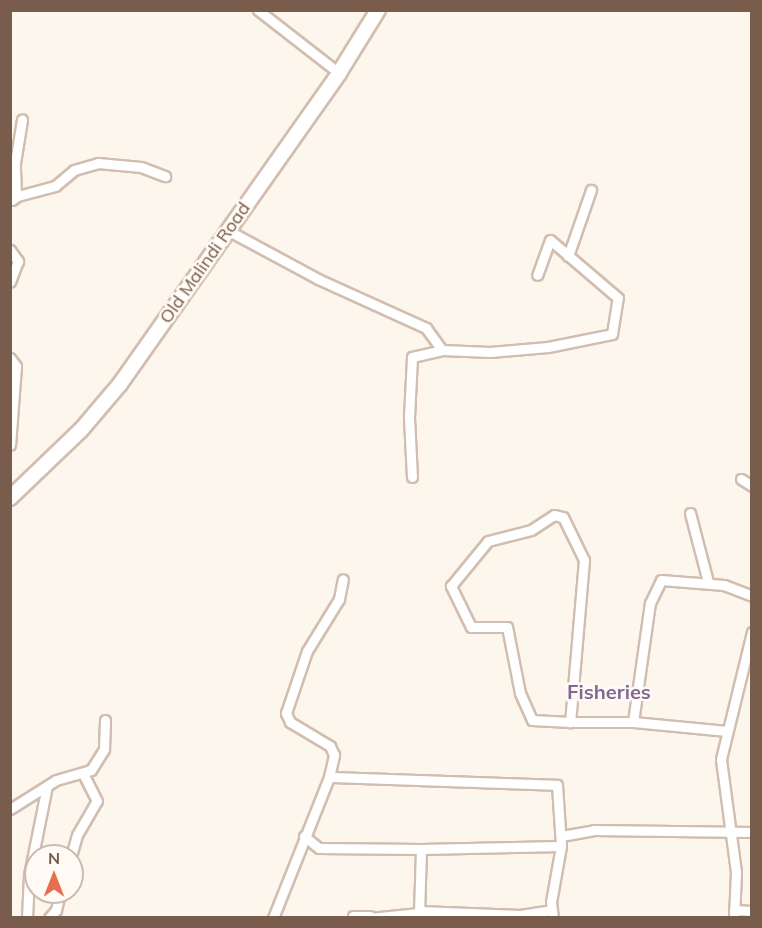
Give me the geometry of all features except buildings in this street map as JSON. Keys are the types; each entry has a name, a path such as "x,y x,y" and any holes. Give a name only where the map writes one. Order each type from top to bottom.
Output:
{"main road":[{"name":"Old Malindi Road","path":"13,492 81,430 120,384 339,72 378,10"}],"street":[{"path":"258,10 339,72"},
{"path":"22,120 12,199 56,186 74,170 98,163 141,167 165,176"},
{"path":"568,255 591,190"},
{"path":"229,231 318,279 426,328 442,350"},
{"path":"412,477 409,417 412,357 442,350 490,352 548,347 612,334 618,298 550,240 537,275"},
{"path":"10,250 18,261 10,282"},
{"path":"10,358 16,366 10,445"},
{"path":"741,479 752,486"},
{"path":"690,513 708,582"},
{"path":"570,722 584,560 563,517 554,515 531,530 488,541 451,586 471,627 507,627 520,693 532,720 570,722 633,722 727,731"},
{"path":"273,918 329,777 333,749 290,722 286,713 307,651 339,599 343,579"},
{"path":"633,722 655,585 661,580 708,582 752,596"},
{"path":"752,632 727,731 721,776 732,832 734,914 752,911"},
{"path":"10,809 66,776 84,775 104,749 105,720"},
{"path":"74,844 77,835 97,801 84,775"},
{"path":"329,777 466,784 553,783 560,790 561,841 552,914 420,911 412,915 353,916"},
{"path":"27,918 29,875 47,786"},
{"path":"304,836 319,848 421,849 561,841 594,830 752,832"},
{"path":"420,911 421,849"},
{"path":"49,918 56,910 57,904"}],"district":[{"name":"Fisheries","path":"609,691"}]}
